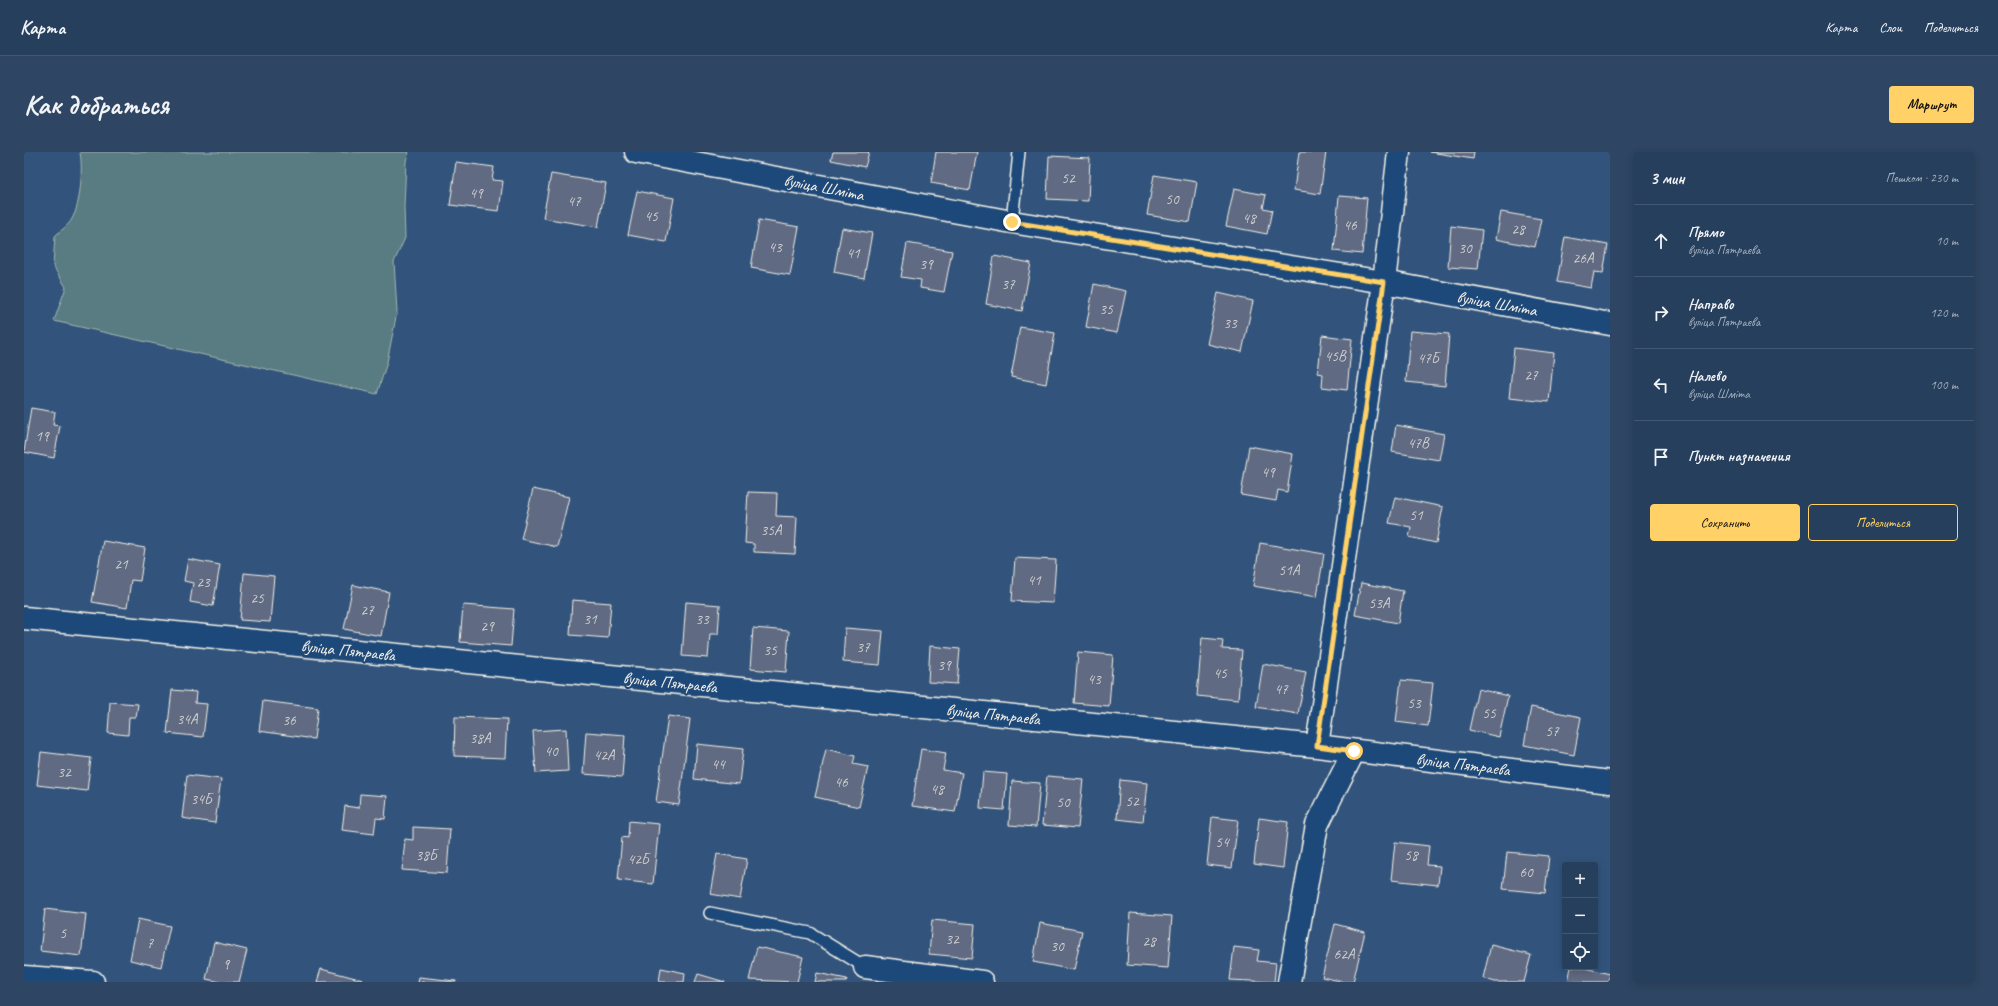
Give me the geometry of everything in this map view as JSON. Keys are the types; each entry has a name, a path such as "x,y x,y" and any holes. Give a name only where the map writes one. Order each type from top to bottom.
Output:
{"street":[{"name":"вуліца Шміта","path":"636,152 1012,222 1384,282 1610,324"},
{"path":"1317,746 1384,282 1400,152"},
{"name":"вуліца Пятраева","path":"24,618 1317,746 1610,782"},
{"path":"1288,982 1317,825 1354,751"},
{"path":"865,967 982,982"},
{"path":"24,976 93,982"}],"lane":[{"path":"1012,222 1019,152"},
{"path":"710,913 810,933 865,967"}],"green space":[{"path":"80,152 409,152 406,161 404,206 405,238 394,262 397,312 387,362 377,394 54,321 66,287 53,266 55,236 67,226 75,212 81,176"}],"building":[{"path":"833,152 869,152 865,167 831,160"},
{"path":"936,152 977,152 970,190 931,183"},
{"path":"1299,152 1326,152 1320,194 1294,190"},
{"path":"1430,152 1474,152 1473,159"},
{"path":"1049,156 1090,158 1088,201 1047,199"},
{"path":"456,162 494,167 492,180 503,181 499,211 450,205"},
{"path":"551,174 606,183 598,227 543,218"},
{"path":"1154,175 1197,182 1190,222 1147,215"},
{"path":"1234,189 1266,195 1263,208 1272,210 1267,234 1226,226"},
{"path":"637,191 674,198 666,242 628,235"},
{"path":"1339,196 1367,198 1362,254 1334,251"},
{"path":"1501,212 1541,219 1535,247 1496,239"},
{"path":"759,220 799,227 790,275 751,268"},
{"path":"1451,226 1482,230 1478,269 1448,267"},
{"path":"842,228 872,233 864,278 834,272"},
{"path":"1565,237 1608,245 1603,273 1594,272 1591,288 1557,282"},
{"path":"907,243 952,251 944,292 920,288 921,280 901,277"},
{"path":"994,256 1031,263 1022,311 986,304"},
{"path":"1094,284 1126,291 1117,333 1086,327"},
{"path":"1218,293 1253,301 1242,352 1207,344"},
{"path":"1020,327 1055,333 1046,384 1011,377"},
{"path":"1410,331 1449,334 1445,386 1406,382"},
{"path":"1322,335 1352,339 1347,390 1322,387 1323,374 1318,373"},
{"path":"1514,348 1554,353 1549,402 1509,398"},
{"path":"31,408 55,412 53,425 60,426 54,458 24,452"},
{"path":"1396,425 1444,434 1439,460 1392,452"},
{"path":"1249,446 1293,454 1287,492 1278,490 1276,501 1241,495"},
{"path":"533,489 569,497 557,547 521,539"},
{"path":"748,492 777,493 776,516 797,517 795,554 754,552 754,544 745,543"},
{"path":"1395,497 1443,507 1436,543 1409,537 1411,527 1389,523"},
{"path":"103,541 145,548 140,581 131,580 127,608 92,602"},
{"path":"1260,543 1324,554 1317,597 1253,586"},
{"path":"1015,558 1056,560 1053,603 1012,601"},
{"path":"188,559 220,565 213,606 190,602 193,583 184,581"},
{"path":"244,573 274,576 270,622 240,620"},
{"path":"1361,583 1403,591 1398,623 1355,615"},
{"path":"353,585 389,592 381,636 344,629"},
{"path":"572,600 611,603 608,638 570,635"},
{"path":"686,602 720,605 718,634 710,634 708,658 682,656"},
{"path":"463,605 514,609 511,646 460,642"},
{"path":"753,628 789,631 786,672 750,669"},
{"path":"845,628 883,631 880,665 843,662"},
{"path":"1202,638 1223,640 1222,649 1242,650 1238,700 1197,696"},
{"path":"930,646 960,649 957,684 928,682"},
{"path":"1078,652 1113,655 1109,706 1074,703"},
{"path":"1263,664 1306,672 1298,714 1256,707"},
{"path":"1401,680 1433,683 1428,726 1396,722"},
{"path":"1478,689 1508,696 1499,737 1469,730"},
{"path":"172,690 196,692 195,703 207,704 203,737 167,733"},
{"path":"263,701 318,708 314,739 259,731"},
{"path":"110,702 138,704 136,717 129,717 128,735 108,733"},
{"path":"1531,707 1581,717 1574,755 1524,745"},
{"path":"668,716 690,719 679,805 656,802"},
{"path":"455,717 507,719 505,758 454,756"},
{"path":"566,729 568,771 536,773 533,731"},
{"path":"586,732 625,735 622,777 583,774"},
{"path":"697,744 743,749 739,784 694,779"},
{"path":"826,749 855,756 853,764 868,767 859,807 815,797"},
{"path":"921,749 946,753 943,770 962,773 955,812 912,806"},
{"path":"41,752 91,758 87,791 37,785"},
{"path":"983,772 1007,774 1004,810 980,808"},
{"path":"187,775 221,779 215,823 182,818"},
{"path":"1047,776 1083,779 1078,828 1042,825"},
{"path":"1120,780 1147,783 1143,822 1117,819"},
{"path":"1012,781 1040,783 1036,827 1009,825"},
{"path":"360,794 387,796 385,819 376,818 374,834 342,830 345,806 359,808"},
{"path":"1212,817 1238,820 1232,868 1207,865"},
{"path":"1259,818 1288,822 1283,868 1254,864"},
{"path":"629,821 659,824 653,884 618,880 622,837 628,838"},
{"path":"413,827 450,829 447,873 402,870 405,839 413,840"},
{"path":"1395,842 1429,846 1427,865 1440,866 1438,885 1391,880"},
{"path":"1507,852 1549,856 1545,893 1503,889"},
{"path":"717,854 747,859 740,899 710,894"},
{"path":"45,909 86,914 81,956 40,951"},
{"path":"1130,913 1172,916 1168,968 1127,965"},
{"path":"138,919 170,926 161,967 130,960"},
{"path":"932,920 975,924 972,958 929,954"},
{"path":"1040,923 1082,931 1074,970 1033,962"},
{"path":"1335,924 1365,932 1353,982 1344,982 1322,977"},
{"path":"214,942 247,950 239,982 221,982 206,979"},
{"path":"1491,945 1531,955 1524,982 1495,982 1483,978"},
{"path":"757,947 803,957 797,982 749,980"},
{"path":"1234,947 1259,950 1257,961 1276,963 1274,982 1230,980"},
{"path":"661,968 685,973 684,982 659,982"},
{"path":"321,969 363,980 363,982 317,982"},
{"path":"1570,970 1593,970 1610,974 1608,982 1568,982"},
{"path":"817,973 847,979 846,982 815,982"},
{"path":"698,974 725,982 695,982"},
{"path":"419,977 456,981 456,982 418,982"}],"route":[{"path":"1012,222 1384,282 1317,746 1354,751"}]}
